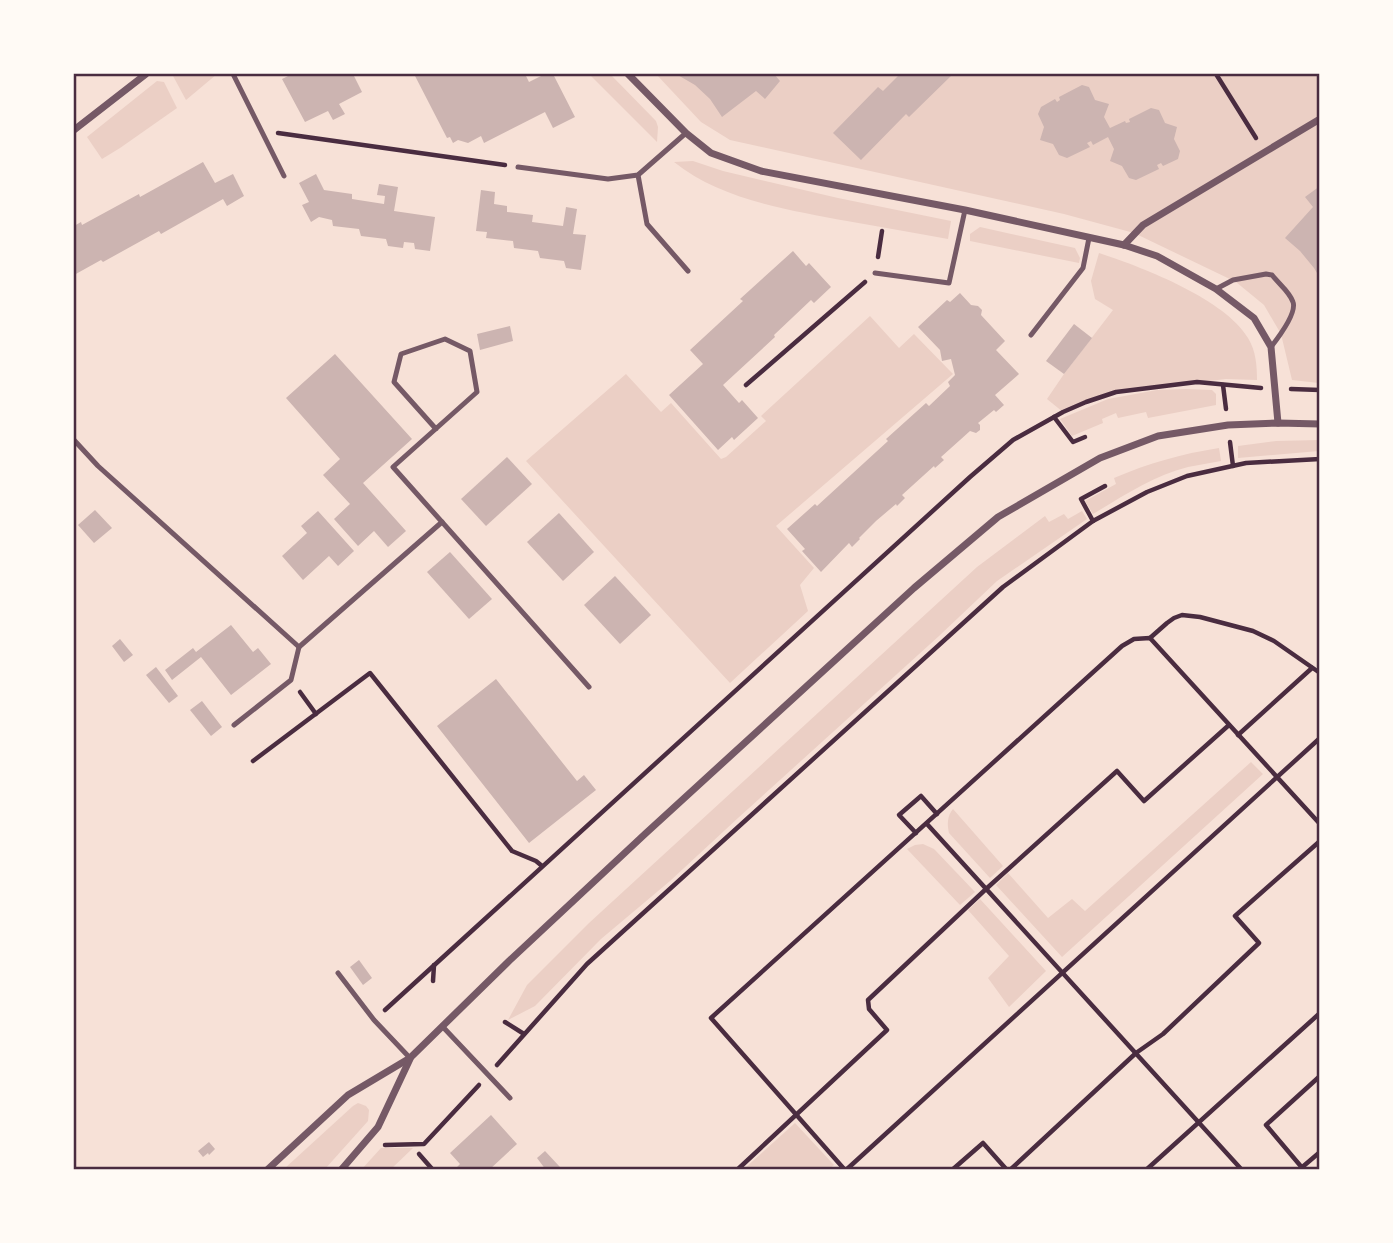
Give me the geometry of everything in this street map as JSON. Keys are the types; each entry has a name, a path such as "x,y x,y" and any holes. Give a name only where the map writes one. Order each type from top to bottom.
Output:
{"street":[{"path":"74,130 146,74"},
{"path":"628,74 711,153 761,171 965,210 1124,245 1157,256 1216,289 1255,318 1271,347 1278,423"},
{"path":"1124,245 1143,225 1320,119"},
{"path":"267,1170 348,1096 410,1058 518,952 645,834 914,588 998,517 1100,458 1158,436 1228,425 1320,424"},
{"path":"341,1170 378,1128 410,1058"}],"lane":[{"path":"233,74 284,176"},
{"path":"518,167 608,179 638,175 686,132"},
{"path":"638,175 647,224 688,271"},
{"path":"875,273 949,283 965,210"},
{"path":"1031,335 1083,268 1089,238"},
{"path":"1216,289 1233,280 1272,275 1293,300 1294,308 1271,347"},
{"path":"436,429 394,382 401,354 445,339 470,351 477,393 393,467 589,687"},
{"path":"74,440 98,466 299,647"},
{"path":"234,725 291,680 299,647 442,522"},
{"path":"338,973 374,1020 410,1058"},
{"path":"442,1026 510,1098"}],"path":[{"path":"1216,74 1264,151"},
{"path":"265,138 276,132 518,167"},
{"path":"746,386 875,273 882,231"},
{"path":"374,1020 1013,440 1086,402 1116,392 1197,383 1320,390"},
{"path":"1054,417 1073,442 1085,437"},
{"path":"363,1145 424,1144 587,964 1003,587 1093,521 1147,492 1187,476 1246,463 1320,459"},
{"path":"1093,521 1081,499 1105,486"},
{"path":"1320,673 1274,641 1254,631 1200,617 1182,615 1174,618 1150,638 1135,639 1122,646 711,1018 846,1170 1320,738"},
{"path":"1150,638 1320,824"},
{"path":"1238,735 1312,667"},
{"path":"253,761 370,673 512,851 542,866"},
{"path":"291,680 316,714"},
{"path":"737,1170 887,1030 869,1009 868,1000 986,889 1117,771 1144,801 1229,725"},
{"path":"916,833 899,815 921,796 937,814"},
{"path":"927,824 1242,1170"},
{"path":"952,1170 983,1143 1009,1170 1136,1053 1163,1034 1259,943 1235,916 1320,841"},
{"path":"433,981 435,965"},
{"path":"1146,1170 1320,1013"},
{"path":"505,1022 524,1034"},
{"path":"1320,1076 1266,1125 1302,1169 1320,1152"},
{"path":"419,1154 433,1170"}],"shaded area":[{"path":"172,74 217,74 186,100"},
{"path":"589,74 610,74 656,121 657,142"},
{"path":"656,74 1319,74 1319,383 1292,380 1281,334 1264,305 1236,282 1134,233 1064,214 730,140 701,122"},
{"path":"157,81 164,82 177,108 102,159 87,137"},
{"path":"693,161 723,171 838,198 951,221 948,239 756,202 713,186 674,162"},
{"path":"980,227 1075,248 1080,258 1079,263 970,241 970,234"},
{"path":"1099,253 1181,286 1221,310 1237,324 1251,343 1256,359 1257,380 1226,379 1116,392 1063,412 1047,399 1113,310 1095,299 1091,281"},
{"path":"870,316 899,348 914,334 953,374 776,526 814,568 800,585 808,611 730,683 526,461 626,374 661,412 671,403 721,459 726,457 766,421 761,416"},
{"path":"1157,390 1212,390 1216,394 1216,405 1148,418 1146,412 1118,418 1116,413 1102,419 1103,423 1072,436 1060,419 1108,399"},
{"path":"1319,440 1319,451 1238,458 1238,446 1276,441"},
{"path":"1219,448 1221,461 1188,467 1163,476 1093,514 1085,501 1116,484 1114,478 1165,460"},
{"path":"1082,511 1087,519 997,581 670,881 601,939 535,1006 508,1020 527,985 589,923 977,567 1045,516 1049,522 1064,514 1068,519"},
{"path":"1251,762 1263,774 1062,957 996,885 1008,873 1048,918 1072,899 1085,911"},
{"path":"953,809 1003,866 990,878 949,833 948,821"},
{"path":"923,844 934,849 975,892 960,905 907,849"},
{"path":"980,899 1046,971 1009,1007 988,978 1009,956 968,910"},
{"path":"358,1103 369,1110 368,1121 325,1169 284,1169 353,1106"},
{"path":"795,1123 834,1165 829,1169 744,1169"},
{"path":"381,1148 413,1148 391,1169 362,1169"}],"building":[{"path":"292,74 353,74 362,92 339,104 345,114 333,120 328,111 305,122 282,79"},
{"path":"414,74 525,74 529,82 545,74 553,74 575,117 553,128 545,112 484,143 481,136 468,143 458,140 453,143 450,137 447,138"},
{"path":"676,74 774,74 780,81 765,99 756,91 722,117 710,99 695,85"},
{"path":"900,74 953,74 909,117 906,114 861,160 833,133 878,87 883,91"},
{"path":"1082,85 1089,87 1095,100 1109,104 1104,117 1110,128 1125,121 1130,122 1129,119 1151,108 1159,110 1165,123 1177,127 1174,139 1180,151 1178,159 1163,166 1161,163 1157,165 1159,169 1136,180 1129,178 1122,166 1110,161 1114,149 1108,137 1093,145 1091,141 1087,143 1090,147 1067,158 1059,155 1053,144 1040,140 1044,127 1038,114 1041,107 1055,99 1057,102 1059,97"},
{"path":"203,162 215,183 233,174 244,196 227,206 223,199 161,234 159,231 74,275 74,226 81,222 82,225 139,194 140,197"},
{"path":"316,174 324,190 352,194 352,199 384,204 385,196 377,195 379,184 398,187 394,211 435,217 430,251 415,249 414,243 404,242 403,248 388,246 386,239 361,236 359,229 333,226 332,220 319,217 311,222 302,205 309,202 299,183"},
{"path":"1320,186 1320,278 1300,251 1285,238 1313,207 1305,197"},
{"path":"481,190 495,192 494,204 507,206 507,212 533,215 532,222 563,226 566,207 577,209 573,234 586,235 581,270 566,268 564,261 540,258 538,251 514,248 513,241 486,238 487,232 476,231"},
{"path":"793,251 806,266 809,263 831,287 814,303 811,300 723,385 739,403 742,400 758,418 734,440 732,437 718,450 669,395 703,364 690,350 743,301 740,299"},
{"path":"960,293 971,305 982,310 981,315 1005,341 996,350 1019,374 995,395 1004,405 978,423 980,430 976,433 970,431 941,457 944,460 902,495 905,498 897,506 896,504 876,521 852,547 849,543 821,572 787,529 815,504 817,506 926,403 929,406 950,386 948,382 955,375 951,359 942,361 940,350 918,327 947,300 950,302"},
{"path":"1074,324 1092,338 1064,374 1046,361"},
{"path":"510,326 513,341 480,350 477,334"},
{"path":"335,354 412,439 363,483 406,531 388,547 374,531 358,546 334,519 350,504 323,475 340,459 286,398"},
{"path":"507,457 532,484 486,526 461,499"},
{"path":"95,510 112,528 94,543 78,525"},
{"path":"318,511 354,551 338,566 329,556 303,580 282,556 307,533 301,526"},
{"path":"559,513 594,552 563,581 527,542"},
{"path":"450,552 492,599 469,619 427,572"},
{"path":"615,576 651,615 620,644 584,605"},
{"path":"231,625 253,652 258,648 271,664 231,695 201,657 172,680 165,670 193,648 196,652"},
{"path":"120,639 133,655 124,662 112,646"},
{"path":"156,667 178,696 169,703 146,675"},
{"path":"496,679 577,781 584,775 596,790 529,843 437,726"},
{"path":"202,701 222,727 211,736 190,710"},
{"path":"359,960 372,978 363,985 350,967"},
{"path":"491,1115 517,1144 489,1170 454,1170 460,1164 450,1153"},
{"path":"209,1142 215,1149 203,1157 198,1151"},
{"path":"545,1151 560,1167 557,1170 546,1170 537,1158"}]}
